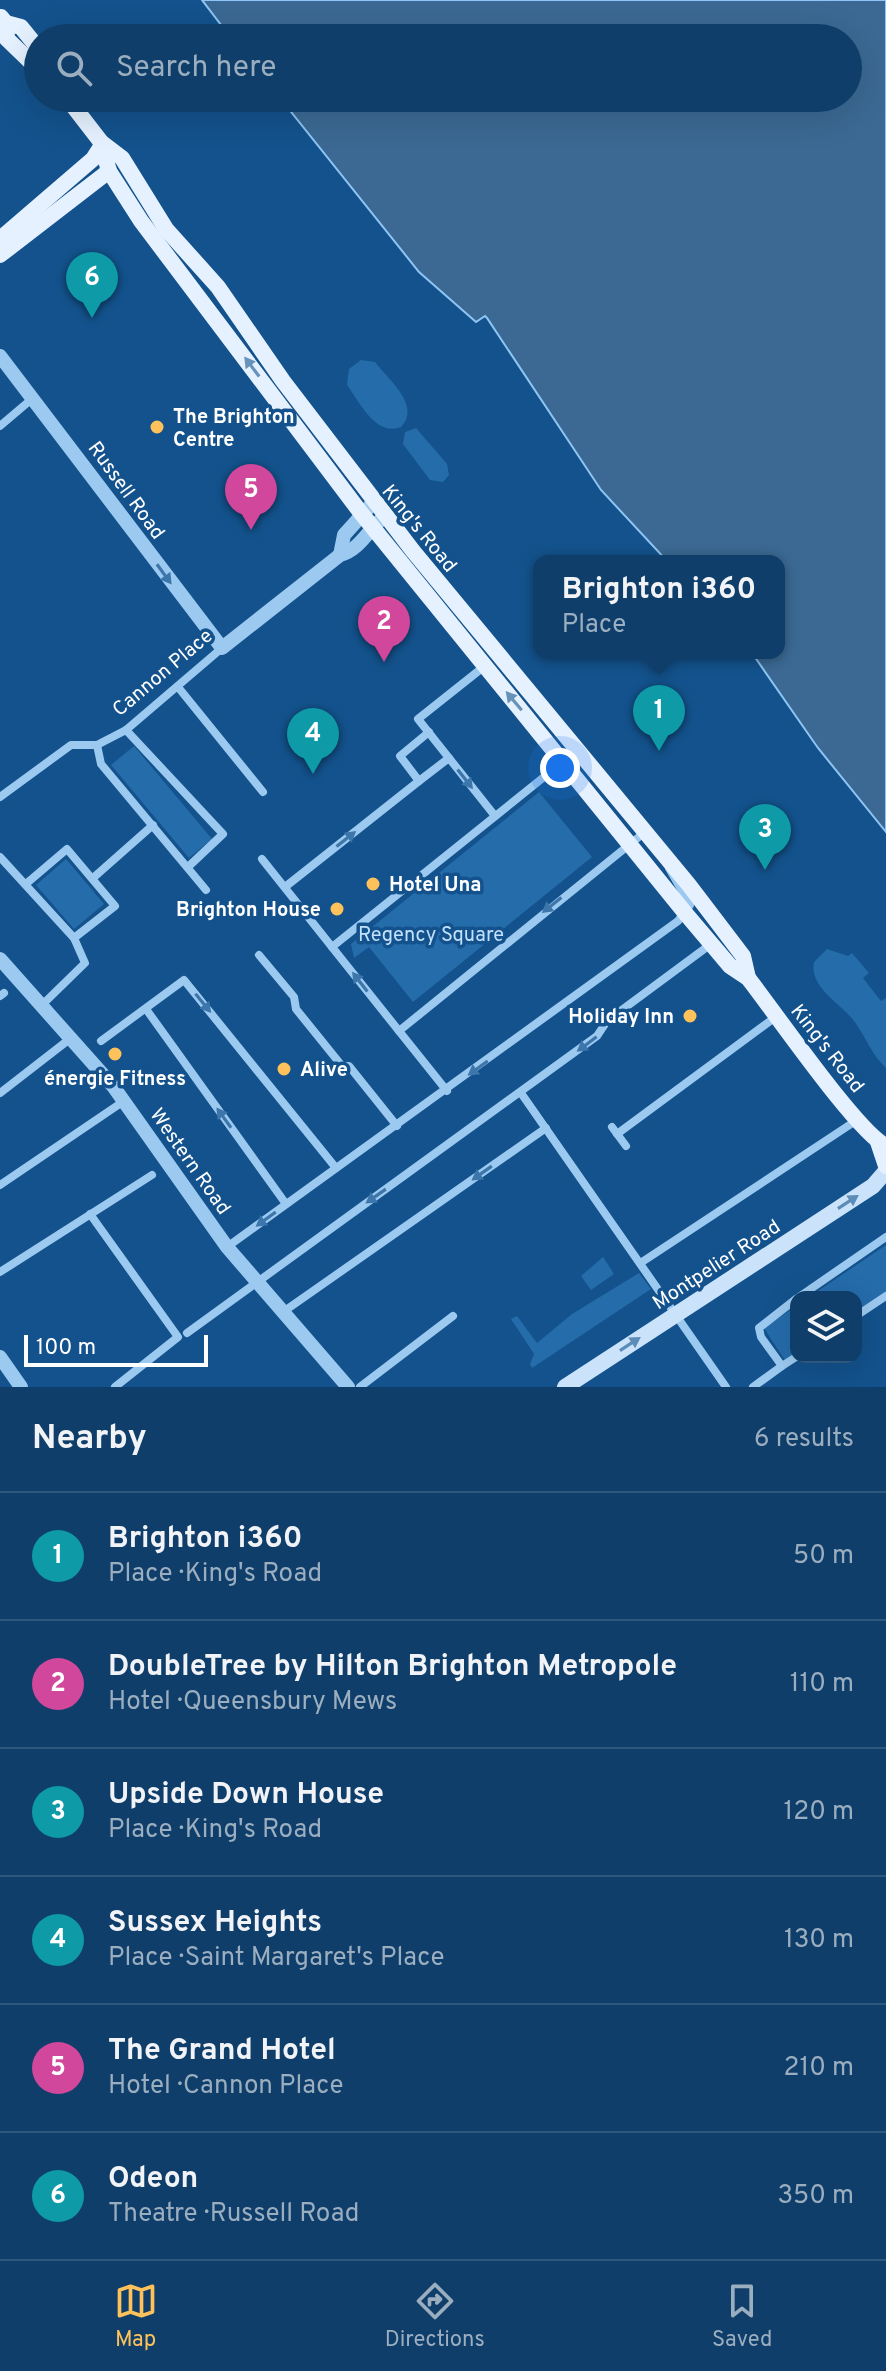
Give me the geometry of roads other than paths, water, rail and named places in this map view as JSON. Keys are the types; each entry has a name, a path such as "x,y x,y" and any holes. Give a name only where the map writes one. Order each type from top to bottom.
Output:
{"main road":[{"path":"3,20 24,31"},
{"path":"3,20 7,39 24,55"},
{"name":"King's Road","path":"78,112 102,143 122,158 166,229 218,287 373,514 484,666 565,760 686,914 730,966 748,978 858,1119 882,1144 886,1168"},
{"path":"0,255 64,195 102,143"},
{"name":"King's Road","path":"102,143 109,171 154,239 373,514 501,654 665,855 743,956 748,978"},
{"path":"0,239 64,195 109,171"},
{"name":"Montpelier Road","path":"565,1387 873,1186 886,1168"}],"street":[{"name":"Russell Road","path":"0,356 222,648"},
{"path":"0,426 33,398"},
{"name":"Cannon Place","path":"0,797 71,745 97,745 126,730 222,648 340,555 351,552 373,514"},
{"path":"495,816 418,719 501,654"},
{"path":"178,687 263,792"},
{"path":"126,730 223,834 188,867"},
{"path":"419,781 400,756 429,732"},
{"path":"97,745 101,764 206,890"},
{"path":"285,887 449,758"},
{"path":"332,947 565,760"},
{"path":"93,878 153,825"},
{"path":"399,1031 645,832"},
{"path":"27,883 67,849 93,878 115,906 74,938"},
{"path":"227,1247 447,1091 686,914 690,905 672,877 665,855"},
{"path":"0,857 74,938 76,950 85,963 42,1005"},
{"path":"262,859 447,1091"},
{"path":"187,1333 521,1093 597,1036 607,1021 712,943"},
{"path":"259,955 294,997 296,1009 314,1032 342,1066 349,1066 397,1126"},
{"name":"Western Road","path":"0,959 124,1101 227,1247 348,1387"},
{"path":"101,1041 184,980 336,1168"},
{"path":"146,1009 286,1204"},
{"path":"626,1146 614,1131 778,1015"},
{"path":"0,1093 71,1038"},
{"path":"521,1093 642,1262 726,1387"},
{"path":"0,1185 124,1101"},
{"path":"642,1262 858,1119"},
{"path":"283,1312 546,1128"},
{"path":"0,1272 152,1175"},
{"path":"90,1214 178,1337 115,1387"},
{"path":"808,1291 886,1237"},
{"path":"862,1312 886,1296"},
{"path":"782,1366 761,1337 759,1328 790,1304"},
{"path":"360,1387 453,1316"},
{"path":"1,1359 21,1387"},
{"path":"753,1387 790,1361"}],"place":[{"name":"Odeon","path":"92,318"},
{"name":"The Brighton Centre","path":"157,427"},
{"name":"The Grand Hotel","path":"251,530"},
{"name":"DoubleTree by Hilton Brighton Metropole","path":"384,662"},
{"name":"Brighton i360","path":"659,751"},
{"name":"Sussex Heights","path":"313,774"},
{"name":"Upside Down House","path":"765,870"},
{"name":"Hotel Una","path":"373,884"},
{"name":"Brighton House","path":"337,909"},
{"name":"Holiday Inn","path":"690,1016"},
{"name":"énergie Fitness","path":"115,1054"},
{"name":"Alive","path":"284,1069"}],"park label":[{"name":"Regency Square","path":"431,934"}]}
